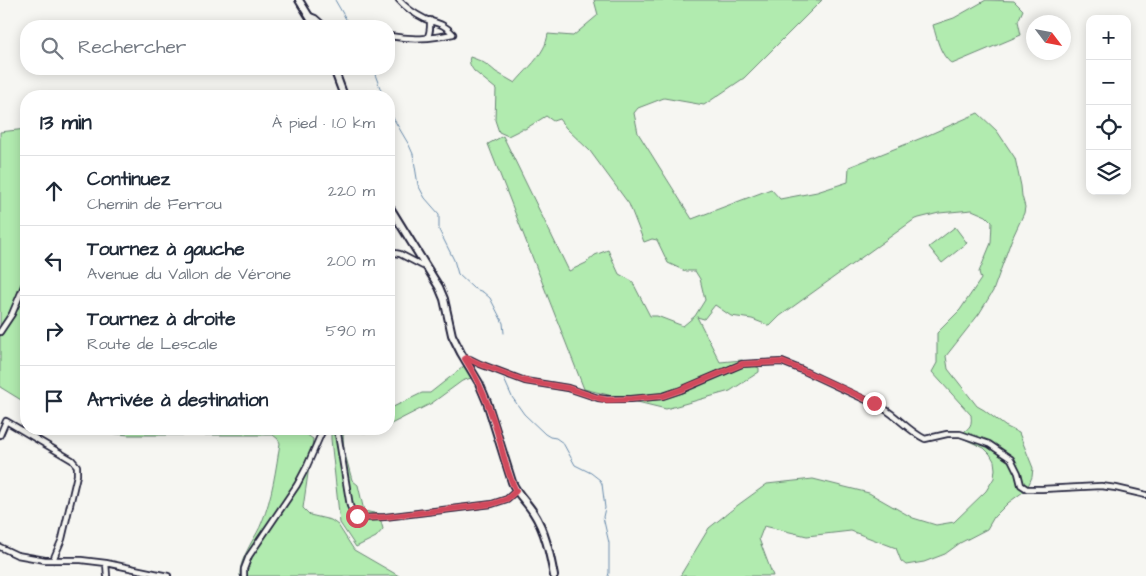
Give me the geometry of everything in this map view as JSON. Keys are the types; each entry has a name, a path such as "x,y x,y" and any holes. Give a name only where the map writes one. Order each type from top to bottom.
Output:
{"main road":[{"path":"299,0 312,20"},
{"path":"336,75 342,90"},
{"path":"395,216 439,286 452,335 487,402 508,475 516,491 533,512 547,543 554,576"}],"street":[{"path":"395,37 420,39 453,34 443,24 424,18 399,0"},
{"path":"310,16 317,20"},
{"path":"427,38 430,34 430,20"},
{"path":"395,253 426,266"},
{"path":"0,332 12,314 20,295"},
{"path":"465,359 470,359 525,381 568,388 607,400 666,396 742,364 782,362 883,408 924,439 956,434 978,439 989,444 1014,463 1020,485 1023,488 1101,486 1146,496"},
{"path":"0,435 6,421 20,429"},
{"path":"30,435 72,460 77,466 77,474 64,534 53,560"},
{"path":"244,576 244,569 249,556 297,485 321,435"},
{"path":"338,435 350,506 354,514 360,518 385,517 492,504 507,499 516,491"},
{"path":"0,548 17,555 45,560 81,560 106,563 168,576"},
{"path":"106,563 107,576"}],"green space":[{"path":"594,0 822,0 744,78 704,105 664,98 638,108 634,113 638,133 692,219 771,189 780,199 817,192 848,182 849,167 978,113 997,131 1015,158 1025,207 1024,213 1011,241 993,291 979,314 946,356 948,369 977,406 1005,426 1019,433 1033,468 1032,477 1023,492 994,517 987,529 960,543 945,554 924,562 906,565 901,561 896,548 851,531 807,536 764,526 759,539 773,576 680,576 709,528 767,484 813,479 869,493 913,518 936,525 954,522 986,491 994,478 994,461 984,448 960,437 970,426 971,415 932,372 937,363 937,333 960,310 981,279 979,272 991,243 992,222 986,216 972,210 939,213 915,219 780,316 770,326 752,319 731,316 715,305 704,319 697,317 720,362 742,360 759,368 759,372 730,391 666,409 584,389 488,144 503,136 569,271 586,263 595,255 608,250 619,274 632,281 650,316 657,316 683,326 695,316 705,300 700,279 695,271 685,271 668,263 657,240 652,239 644,242 629,204 590,151 559,119 553,121 546,116 525,129 508,136 499,132 495,120 496,89 474,71 469,61 470,57 481,61 515,83 540,54 548,34 573,36 598,15"},
{"path":"986,0 1014,1 1023,10 1018,21 1021,35 952,64 942,51 933,25 954,18"},
{"path":"20,130 20,399 0,387 0,132"},
{"path":"955,227 967,243 942,263 929,247"},
{"path":"464,364 471,378 462,381 432,403 395,422 395,406 422,393 430,393 463,367"},
{"path":"273,435 307,435 313,439 303,508 310,515 331,520 338,525 354,550 399,576 240,576 243,559 261,525 271,493 280,443"},
{"path":"331,435 343,435 344,450 352,480 358,485 364,511 379,514 383,529 376,537 356,547 340,523"}],"waterway":[{"path":"335,0 347,20"},
{"path":"375,75 381,90"},
{"path":"395,121 413,154 418,185 425,198 439,214 439,230 454,260 458,274 473,288 483,292 490,298 503,323 504,333"},
{"path":"504,379 512,397 524,414 545,434 563,443 575,465 600,480 605,508 603,517 609,543 608,576"}],"route":[{"path":"357,516 360,518 385,517 492,504 507,499 516,491 508,475 500,442 484,393 465,359 467,358 525,381 577,390 590,396 607,400 663,396 742,364 782,362 874,403"}]}
